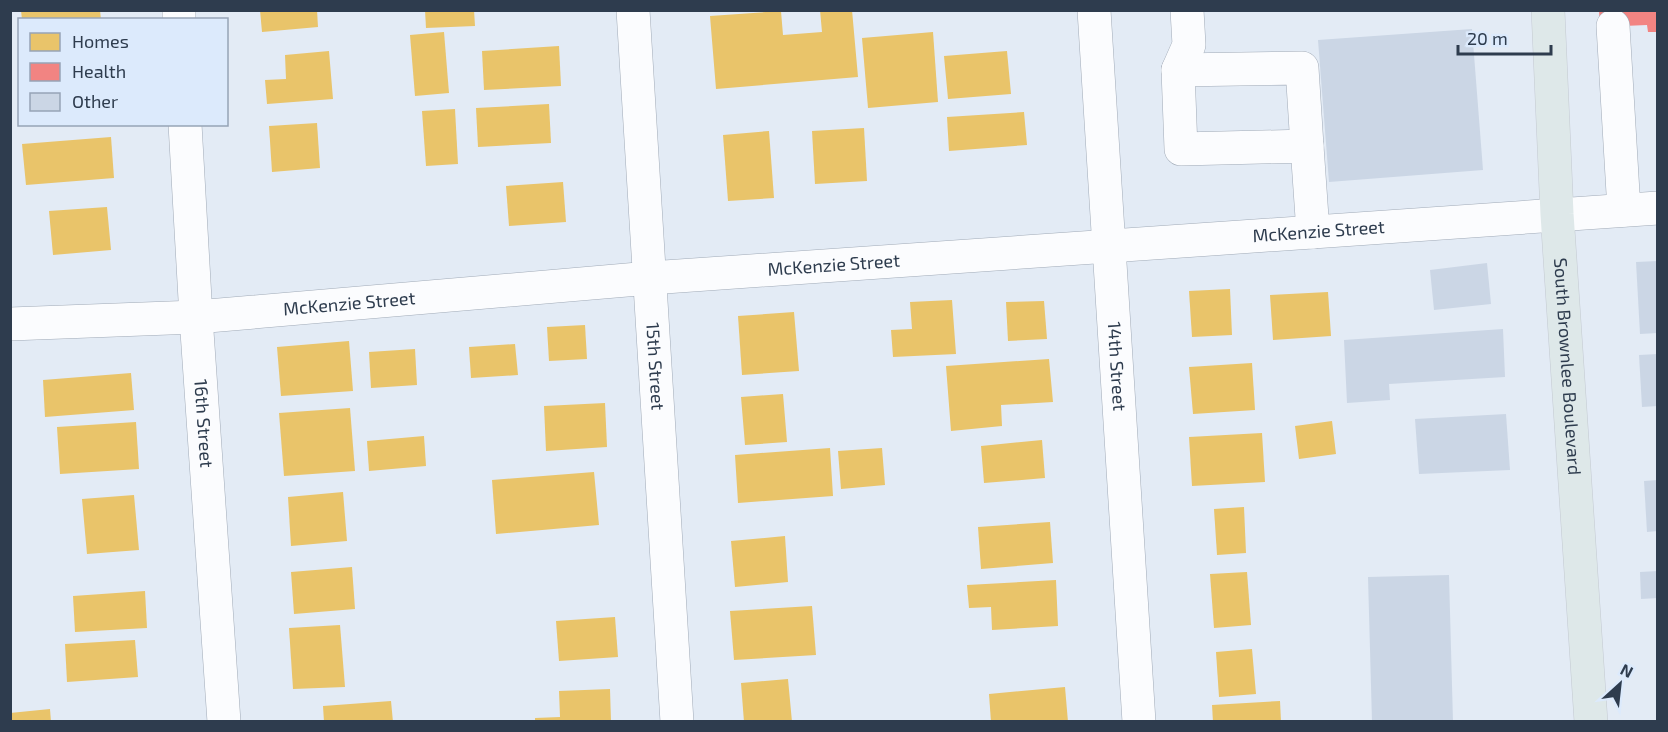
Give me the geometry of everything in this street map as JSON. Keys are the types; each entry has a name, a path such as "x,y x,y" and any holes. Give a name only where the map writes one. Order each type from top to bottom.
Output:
{"main road":[{"name":"South Brownlee Boulevard","path":"1548,10 1557,214 1591,722"}],"street":[{"name":"15th Street","path":"633,10 677,722"},
{"name":"14th Street","path":"1094,10 1138,722"},
{"path":"1187,10 1189,45 1178,70 1181,149 1307,146"},
{"path":"1613,26 1624,210"},
{"path":"1178,70 1302,68 1313,232"},
{"name":"16th Street","path":"185,126 224,722"},
{"name":"McKenzie Street","path":"10,324 196,317 650,278 1658,208"}],"building: Homes":[{"path":"21,10 100,10 101,18 22,18"},
{"path":"260,10 317,10 318,27 262,32"},
{"path":"425,10 474,10 475,26 426,28"},
{"path":"820,10 852,10 858,77 716,89 710,16 781,11 783,35 822,32"},
{"path":"444,32 449,93 415,96 410,35"},
{"path":"933,32 938,102 868,108 862,38"},
{"path":"559,46 561,86 484,90 482,51"},
{"path":"329,51 333,99 267,104 265,80 286,79 285,55"},
{"path":"1007,51 1011,94 948,99 944,56"},
{"path":"549,104 551,143 478,147 476,108"},
{"path":"455,109 458,164 426,166 422,111"},
{"path":"1024,112 1027,145 949,151 947,117"},
{"path":"317,123 320,168 272,172 269,126"},
{"path":"864,128 867,181 815,184 812,131"},
{"path":"769,131 774,198 728,201 723,135"},
{"path":"111,137 114,178 26,185 22,144"},
{"path":"563,182 566,222 509,226 506,186"},
{"path":"107,207 111,250 53,255 49,211"},
{"path":"1230,289 1232,335 1192,337 1189,291"},
{"path":"1328,292 1331,336 1273,340 1270,295"},
{"path":"952,300 956,354 893,357 891,330 912,329 910,302"},
{"path":"1044,301 1047,339 1008,341 1006,302"},
{"path":"794,312 799,371 742,375 738,316"},
{"path":"585,325 587,359 549,361 547,327"},
{"path":"349,341 353,391 281,396 277,347"},
{"path":"515,344 518,375 471,378 469,347"},
{"path":"415,349 417,385 371,388 369,352"},
{"path":"1049,359 1053,402 1001,405 1002,426 951,431 946,366"},
{"path":"1252,363 1255,410 1193,414 1189,367"},
{"path":"131,373 134,410 45,417 43,380"},
{"path":"783,394 787,442 745,445 741,397"},
{"path":"605,403 607,447 546,451 544,406"},
{"path":"350,408 355,471 284,476 279,413"},
{"path":"1332,421 1336,454 1299,459 1295,426"},
{"path":"136,422 139,469 60,474 57,427"},
{"path":"1262,433 1265,482 1192,486 1189,437"},
{"path":"424,436 426,466 369,471 367,441"},
{"path":"1042,440 1045,478 984,483 981,446"},
{"path":"830,448 833,496 738,503 735,455"},
{"path":"882,448 885,485 841,489 838,451"},
{"path":"594,472 599,525 496,534 492,480"},
{"path":"343,492 347,541 291,546 288,497"},
{"path":"134,495 139,550 87,554 82,499"},
{"path":"1244,507 1246,553 1217,555 1214,509"},
{"path":"1050,522 1053,563 981,569 978,527"},
{"path":"785,536 788,582 735,587 731,541"},
{"path":"352,567 355,609 294,614 291,572"},
{"path":"1247,572 1251,625 1214,628 1210,574"},
{"path":"1056,580 1058,626 992,630 991,607 969,608 967,585"},
{"path":"145,591 147,628 75,632 73,596"},
{"path":"812,606 816,655 734,660 730,611"},
{"path":"615,617 618,657 559,661 556,621"},
{"path":"340,625 345,687 293,689 289,628"},
{"path":"135,640 138,677 67,682 65,644"},
{"path":"1252,649 1256,694 1219,697 1216,652"},
{"path":"788,679 792,722 744,722 741,683"},
{"path":"1065,687 1068,722 991,722 989,694"},
{"path":"610,689 611,722 535,722 535,718 560,717 559,691"},
{"path":"391,701 393,722 324,722 323,706"},
{"path":"1280,701 1281,722 1213,722 1212,705"},
{"path":"50,709 51,722 10,722 10,713"}],"building: Health":[{"path":"1599,10 1658,10 1658,32 1648,32 1647,25 1600,27"}],"building: Other":[{"path":"1472,29 1483,170 1329,182 1318,40"},
{"path":"1658,261 1658,333 1640,334 1636,262"},
{"path":"1487,263 1491,304 1434,310 1430,270"},
{"path":"1503,329 1505,377 1389,384 1390,400 1347,403 1344,340"},
{"path":"1658,354 1658,406 1642,407 1639,355"},
{"path":"1506,414 1510,470 1419,474 1415,419"},
{"path":"1658,480 1658,531 1647,532 1644,481"},
{"path":"1658,571 1658,598 1641,599 1640,572"},
{"path":"1449,575 1453,722 1372,722 1368,577"}]}
